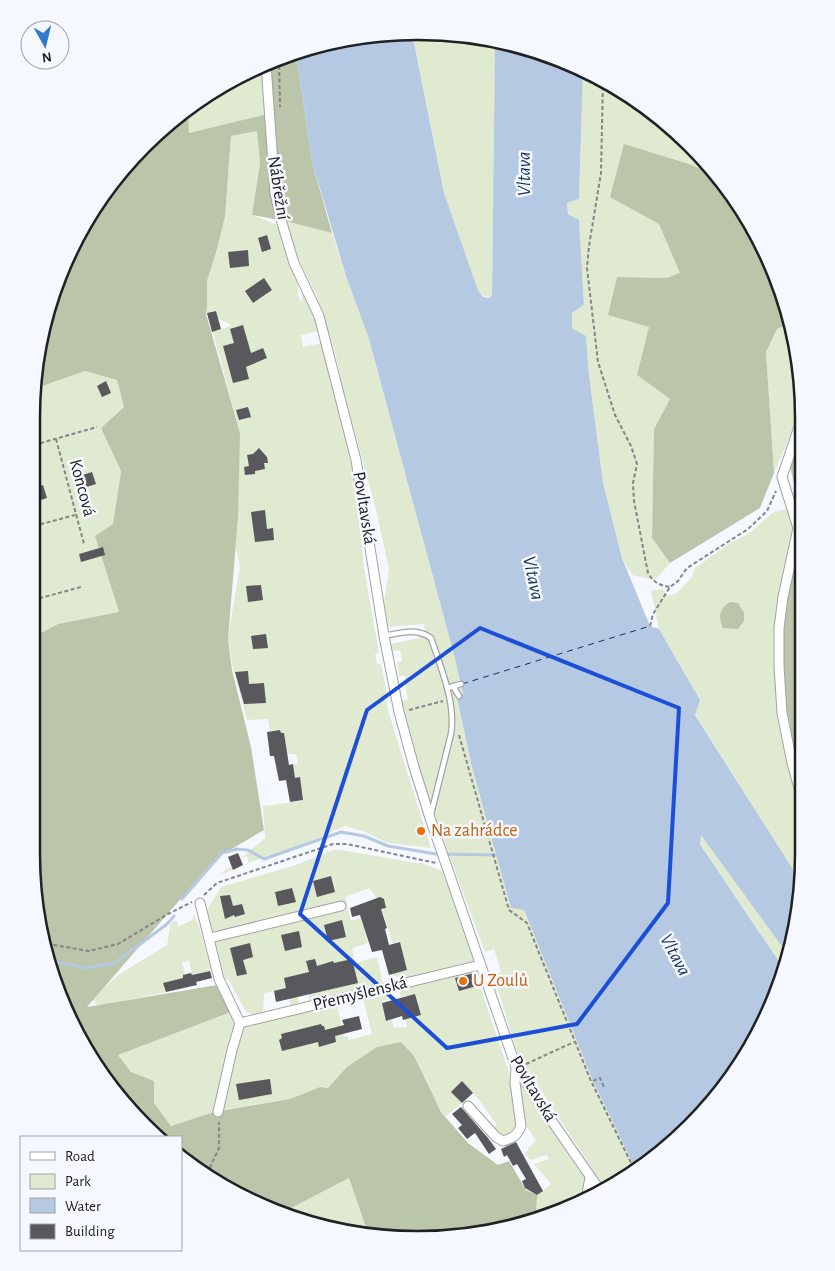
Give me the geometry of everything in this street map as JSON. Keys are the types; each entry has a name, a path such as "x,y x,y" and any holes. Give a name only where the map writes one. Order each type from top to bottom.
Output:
{"street":[{"name":"Nábřežní","path":"267,72 275,193 294,263 316,307"},
{"name":"Povltavská","path":"316,307 356,460 384,636 403,711 414,767 430,818 517,1067 596,1185"},
{"path":"795,439 782,477 795,518"},
{"path":"795,542 783,597 779,628 779,666 782,713 795,774"},
{"path":"200,903 219,979 240,1024 218,1112"},
{"path":"210,938 341,906"},
{"name":"Přemyšlenská","path":"240,1024 480,965"},
{"path":"468,1106 496,1137 503,1141 513,1138 518,1133 520,1126 515,1083 517,1067"},
{"path":"588,1190 590,1177"}],"lane":[{"path":"384,636 416,631 424,633 431,638 447,688 453,721 452,734 430,818"},
{"path":"447,688 461,684"},
{"path":"453,686 459,696"}],"path":[{"path":"279,67 280,115"},
{"path":"603,89 601,173 589,246 588,268 593,328 598,362 606,389 615,415 631,446 637,464 633,483 634,501 648,573 651,579 658,585 670,587"},
{"path":"40,443 97,427"},
{"name":"Koncová","path":"56,439 84,544"},
{"path":"650,626 653,614 670,587 687,568 748,529 767,511 782,477"},
{"path":"40,524 75,515"},
{"path":"40,598 81,587"},
{"path":"403,711 449,700"},
{"path":"453,721 457,726 509,910 527,923 590,1081 631,1164"},
{"path":"200,903 205,893 217,883 332,844 347,844 438,864 446,863"},
{"path":"52,945 89,951 118,944 184,905"},
{"path":"517,1067 574,1042"},
{"path":"593,1081 600,1078 604,1087"},
{"path":"210,1168 219,1148 218,1112"}],"highlighted area":[{"path":"480,628 679,708 668,903 577,1024 447,1048 300,914 367,710"}],"green space":[{"path":"413,40 467,43 495,48 492,295 490,298 480,295 444,193"},
{"path":"297,60 312,162 332,233 252,215 260,163 257,131 231,136 225,217 207,281 206,314 240,433 238,517 228,639 232,670 251,747 264,830 216,858 87,1007 217,985 231,1012 118,1055 131,1072 154,1081 154,1103 171,1126 214,1112 290,1099 320,1087 328,1088 347,1067 377,1047 401,1042 414,1056 441,1112 468,1143 498,1165 509,1161 526,1190 537,1195 536,1212 491,1224 467,1228 418,1231 366,1228 349,1178 290,1209 251,1192 208,1167 182,1148 182,1136 168,1136 151,1120 118,1083 104,1063 79,1020 69,998 60,975 47,927 43,903 40,854 40,633 58,624 119,612 95,536 113,524 121,471 101,428 124,407 117,380 85,371 42,386 47,344 53,320 69,273 91,229 118,188 151,151 188,118 189,133 267,114 267,72"},
{"path":"267,72 268,114 189,133 188,118 229,91"},
{"path":"583,78 647,118 684,151 701,169 692,165 734,213 755,250 667,278 617,277 650,327 637,375 670,399 654,429 652,538 670,563 655,580 632,575 622,558 603,483 589,375 586,336 572,328 572,313 584,305 579,220 568,214 567,203 579,199"},
{"path":"257,131 260,163 252,215 277,225 298,282 298,295 301,303 303,292 319,331 301,335 303,347 323,343 336,389 354,470 364,567 379,653 375,654 377,664 381,664 387,707 431,848 388,843 363,831 345,826 295,848 269,855 218,876 231,866 233,869 249,863 247,856 241,858 265,838 263,806 302,801 300,778 295,779 293,765 298,764 296,754 287,754 284,733 281,733 280,730 270,731 268,719 247,720 233,668 228,637 240,566 231,528 240,433 213,332 232,325 217,318 216,310 206,313 207,281 225,217 231,136"},
{"path":"624,144 701,169 731,208 756,251 775,296 784,326 777,329 766,352 774,473 760,508 670,563 652,538 654,429 670,399 637,375 649,327 608,315 617,277 667,278 680,273 659,224 610,197"},
{"path":"285,221 332,233 369,339 454,655 463,695 457,697 511,907 524,910 593,1081 633,1163 601,1183 518,1055 493,974 501,972 494,949 485,952 417,768 400,701 408,699 405,676 399,676 397,662 402,661 400,650 392,651 391,644 419,638 425,629 424,624 386,627 383,610 389,569 376,510 335,352 316,294 298,258"},
{"path":"784,326 788,344 792,368 795,425 774,473 766,352 777,329"},
{"path":"85,371 117,380 124,407 101,428 121,471 113,524 95,536 119,612 58,624 40,633 40,418 42,386"},
{"path":"795,450 795,488 790,466"},
{"path":"789,508 795,529 780,724 795,789 794,871 695,714 700,700 659,629 651,591 662,589 668,596 677,593 692,577 695,568 730,543 751,532 772,513"},
{"path":"795,558 795,758 789,718 786,716 781,647 784,613"},
{"path":"730,602 738,603 744,613 744,621 738,629 723,628 721,624 720,613"},
{"path":"701,834 783,948 779,961 700,843"},
{"path":"333,850 422,863 442,871 475,960 408,978 393,976 392,974 407,970 400,941 392,943 386,921 376,897 369,888 345,897 351,921 376,913 362,920 368,943 352,948 355,963 377,957 383,984 310,1002 308,994 294,981 299,1005 291,1007 287,989 264,993 263,1014 246,1012 228,979 225,979 207,910 221,887 296,865"},
{"path":"194,914 211,970 192,975 189,961 182,962 185,975 183,975 183,978 164,983 166,992 98,1006 92,999 118,975 167,945 171,922 176,920 179,926 192,920"},
{"path":"475,971 511,1079 517,1125 515,1131 505,1136 493,1129 496,1124 479,1100 462,1081 451,1092 462,1103 445,1117 401,1042 389,1045 347,1067 328,1088 320,1087 290,1099 223,1110 234,1050 241,1029 244,1027 337,1004 344,1037 347,1036 349,1040 372,1034 363,998 385,992 387,1000 382,1001 386,1021 392,1020 394,1028 407,1027 405,1019 421,1015 415,994 401,997 399,989"},
{"path":"231,1012 235,1028 214,1112 171,1126 154,1103 154,1081 131,1073 118,1055"},
{"path":"521,1081 553,1133 591,1188 536,1212 537,1195 551,1184 534,1164 549,1159 546,1155 530,1160 525,1153 536,1141 524,1122 519,1083"},
{"path":"349,1178 366,1228 320,1218 290,1209"}],"water":[{"name":"Vltava","path":"413,40 444,193 478,290 481,295 490,298 492,295 495,48 539,60 583,78 579,199 567,203 568,214 579,220 584,305 572,313 572,328 586,336 589,375 603,483 622,558 650,626 659,629 700,700 695,715 794,871 792,903 783,948 701,835 700,844 779,961 756,1020 717,1083 684,1120 647,1153 633,1163 593,1081 524,910 511,908 472,767 457,697 463,694 454,655 369,339 346,276 312,162 297,60 344,47 368,43"}],"building":[{"path":"267,235 271,249 262,252 258,238"},
{"path":"248,250 249,266 230,268 228,252"},
{"path":"264,278 272,290 253,303 245,291"},
{"path":"216,311 221,329 212,332 207,313"},
{"path":"243,325 251,353 263,348 267,358 246,367 249,379 233,383 223,346 234,343 230,329"},
{"path":"106,381 111,393 102,397 97,386"},
{"path":"248,407 251,417 239,420 236,410"},
{"path":"259,448 267,457 268,463 264,463 265,469 255,471 255,474 245,475 244,467 249,466 247,455 253,454"},
{"path":"92,472 96,484 80,489 76,477"},
{"path":"43,485 47,498 40,500 40,486"},
{"path":"265,510 267,529 273,528 274,540 255,542 251,512"},
{"path":"103,547 105,555 81,562 79,554"},
{"path":"261,585 263,600 248,602 246,586"},
{"path":"266,634 268,648 253,649 251,636"},
{"path":"248,671 249,684 264,683 266,703 244,704 235,672"},
{"path":"280,730 281,733 284,733 289,765 293,764 295,778 300,777 303,800 290,802 286,780 279,781 274,756 270,756 267,732"},
{"path":"238,853 243,865 233,870 228,857"},
{"path":"331,876 335,892 317,897 313,881"},
{"path":"292,888 296,902 278,906 275,892"},
{"path":"230,895 233,906 242,904 245,914 235,917 234,915 225,919 220,896"},
{"path":"380,897 384,899 386,908 381,909 387,928 385,929 389,945 400,942 407,970 389,975 382,950 372,952 360,915 352,917 350,908"},
{"path":"342,920 346,937 328,941 324,925"},
{"path":"299,931 302,947 285,951 281,935"},
{"path":"250,943 253,957 243,960 247,974 237,976 230,948"},
{"path":"315,959 317,966 333,961 334,963 352,959 358,983 276,1002 274,991 286,988 284,978 309,972 306,961"},
{"path":"210,971 212,978 196,982 197,985 166,992 163,983 183,978 183,975"},
{"path":"474,973 477,986 459,991 455,978"},
{"path":"415,994 421,1015 403,1020 402,1016 386,1021 382,1003"},
{"path":"359,1016 362,1029 335,1036 336,1042 319,1047 318,1042 282,1051 279,1040 282,1038 281,1034 321,1024 325,1030 344,1025 342,1020"},
{"path":"270,1079 272,1094 239,1100 236,1084"},
{"path":"462,1081 473,1093 462,1103 451,1092"},
{"path":"461,1107 496,1149 489,1154 475,1133 467,1139 458,1128 462,1125 452,1114"},
{"path":"516,1142 543,1191 537,1195 525,1188 522,1181 526,1179 517,1164 513,1166 507,1155 504,1157 501,1149"}],"waterway":[{"path":"182,899 222,853 237,849 248,850 264,859 341,832 364,836 388,846 436,854 500,855"},
{"path":"56,962 85,968 115,963 167,924 174,916"}],"ferry route":[{"path":"462,684 650,626"}],"place":[{"name":"Na zahrádce","path":"421,831"},
{"name":"U Zoulů","path":"463,981"}]}
